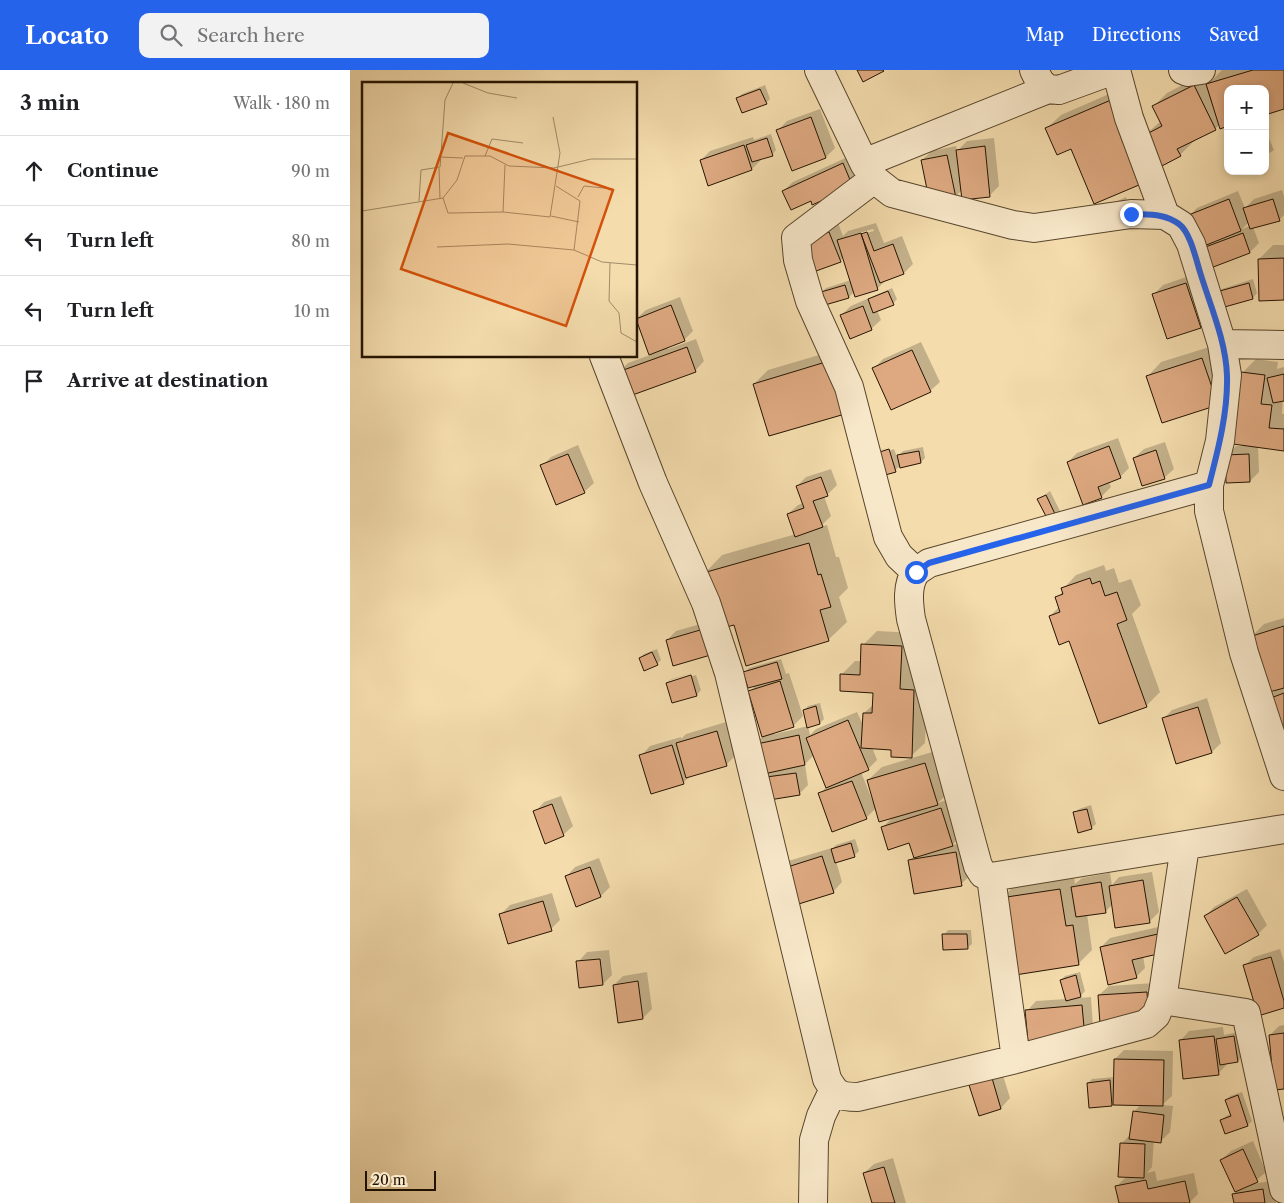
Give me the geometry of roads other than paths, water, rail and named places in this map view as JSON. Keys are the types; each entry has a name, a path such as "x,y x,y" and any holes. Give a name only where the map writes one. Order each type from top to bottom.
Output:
{"street":[{"path":"819,70 869,171 892,192 1013,226 1034,228 1131,214 1165,216 1181,225 1191,244 1222,344 1227,375 1220,441 1209,485 1209,511 1244,653 1284,776"},
{"path":"916,572 899,556 888,537 850,387 810,302 798,260 796,238 869,171 1041,80 1059,90 1115,70 1129,118 1165,216"},
{"path":"1183,70 1188,72 1201,70"},
{"path":"1222,344 1284,345"},
{"path":"605,358 653,483 706,603 729,673 827,1079 833,1091 845,1097 858,1098 1016,1059 1146,1024 1156,1015 1162,1000 1185,846"},
{"path":"1209,485 929,563 916,572 911,583 908,601 978,866 983,874 991,877 1284,829"},
{"path":"991,877 1016,1059"},
{"path":"1162,1000 1246,1013 1284,1189"},
{"path":"813,1203 814,1140 821,1116 833,1091"}]}
